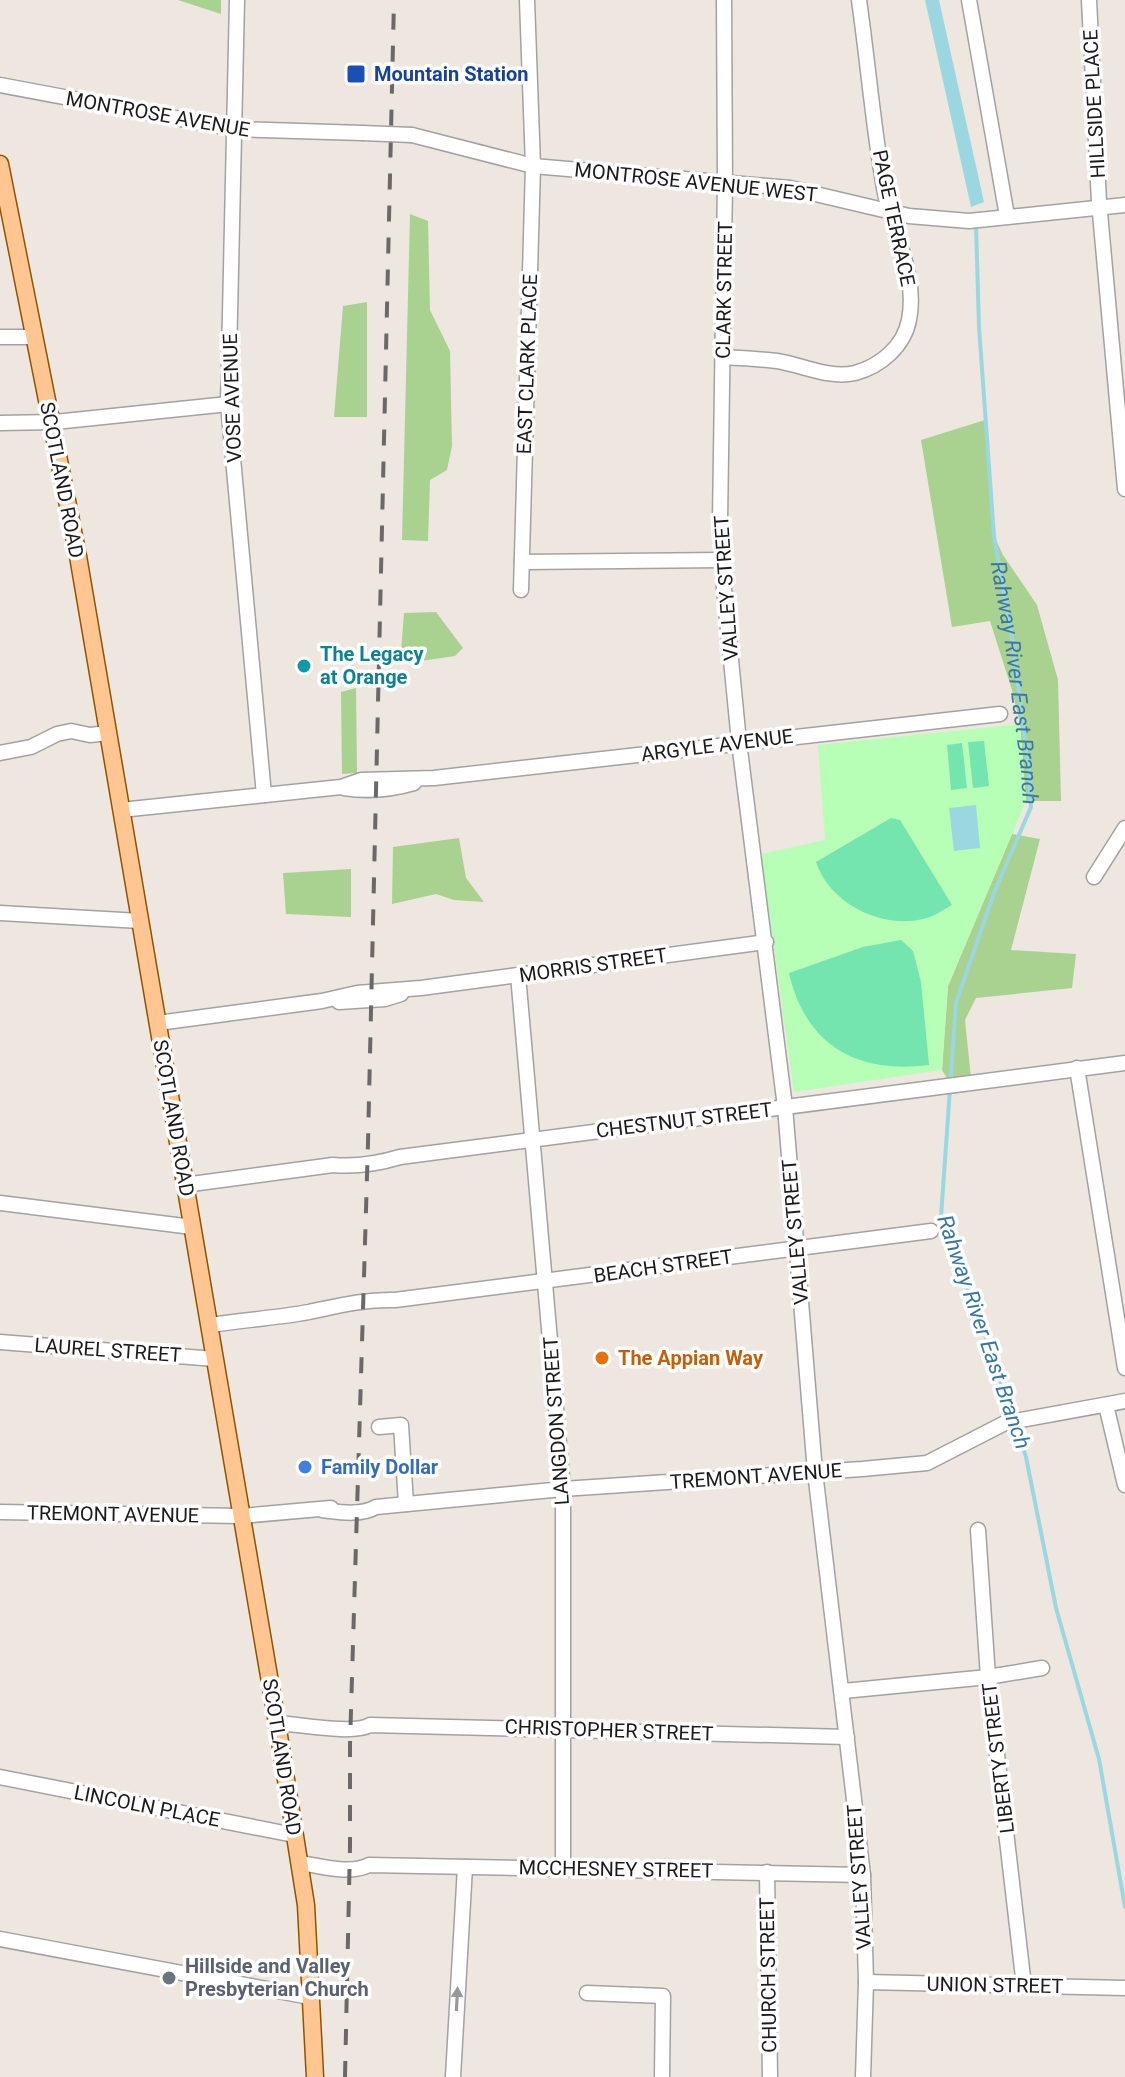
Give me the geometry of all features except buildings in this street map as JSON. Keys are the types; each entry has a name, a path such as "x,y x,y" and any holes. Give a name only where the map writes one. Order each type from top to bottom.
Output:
{"main road":[{"name":"SCOTLAND ROAD","path":"0,164 78,556 277,1723 306,1905 315,2077"}],"street":[{"name":"VOSE AVENUE","path":"237,0 228,404 264,795"},
{"name":"EAST CLARK PLACE","path":"521,590 533,166 527,0"},
{"name":"CLARK STREET","path":"722,388 724,0"},
{"name":"PAGE TERRACE","path":"722,357 779,361 836,375 854,373 874,366 890,354 902,339 909,321 911,302 901,242 884,189 859,0"},
{"path":"969,0 1007,216"},
{"name":"HILLSIDE PLACE","path":"1089,0 1100,208 1125,489"},
{"name":"MONTROSE AVENUE","path":"0,85 234,129 412,135"},
{"name":"MONTROSE AVENUE WEST","path":"412,135 533,166 790,188 890,212 977,220 1125,205"},
{"path":"0,337 34,337"},
{"name":"VALLEY STREET","path":"722,388 720,522 739,742 785,1107 815,1472 863,1875 866,1982 863,2077"},
{"path":"0,423 51,422 228,404"},
{"path":"522,562 722,560"},
{"name":"ARGYLE AVENUE","path":"121,810 341,787 362,791 389,790 434,778 1000,714"},
{"path":"0,753 31,747 57,734 71,731 90,735 108,733"},
{"path":"1094,877 1125,828"},
{"path":"0,913 140,921"},
{"name":"MORRIS STREET","path":"158,1023 322,1001 355,1003 385,999 421,988 766,942"},
{"name":"LANGDON STREET","path":"518,975 563,1489 563,1868"},
{"name":"CHESTNUT STREET","path":"184,1185 333,1165 353,1167 400,1157 1125,1063"},
{"path":"1077,1068 1125,1368"},
{"path":"0,1203 192,1227"},
{"name":"BEACH STREET","path":"210,1325 308,1312 375,1308 395,1300 931,1231"},
{"name":"LAUREL STREET","path":"0,1342 215,1359"},
{"name":"TREMONT AVENUE","path":"0,1512 241,1516 322,1510 344,1513 376,1507 563,1489 927,1463 1005,1423 1125,1401"},
{"path":"1106,1405 1125,1485"},
{"path":"379,1427 401,1425 406,1504"},
{"name":"LIBERTY STREET","path":"978,1530 988,1677 1024,1986"},
{"path":"843,1691 988,1677 1042,1668"},
{"name":"CHRISTOPHER STREET","path":"277,1723 365,1728 370,1725 562,1728 847,1737"},
{"name":"LINCOLN PLACE","path":"0,1777 294,1835"},
{"name":"MCCHESNEY STREET","path":"300,1863 339,1869 362,1869 369,1865 863,1875"},
{"path":"453,2077 465,1867"},
{"name":"CHURCH STREET","path":"767,1872 770,2077"},
{"path":"0,1939 310,1997"},
{"name":"UNION STREET","path":"866,1982 1125,1988"},
{"path":"587,1993 663,1996 662,2077"}],"green space":[{"path":"178,0 221,0 221,14"},
{"path":"410,214 428,221 430,310 450,351 452,446 447,470 430,480 428,541 402,540"},
{"path":"367,302 367,417 334,417 343,306"},
{"path":"985,420 994,536 1003,555 1037,605 1058,680 1061,801 1026,801 1020,724 990,621 952,627 921,440"},
{"path":"436,612 463,648 455,656 400,664 404,613"},
{"path":"356,688 357,773 342,774 341,692"},
{"path":"1020,724 1026,801 948,986 942,1070 794,1092 761,854 825,840 818,745"},
{"path":"984,741 989,786 973,788 968,742"},
{"path":"962,743 967,788 951,790 947,745"},
{"path":"891,818 900,820 952,905 930,917 896,921 862,911 834,891 816,862"},
{"path":"1012,834 1040,839 1011,950 1076,954 1072,988 976,998 965,1020 971,1078 948,1080 942,1070 948,986"},
{"path":"459,838 466,878 484,902 454,900 436,894 392,904 393,847"},
{"path":"351,869 351,917 286,914 283,873"},
{"path":"901,940 913,951 921,982 929,1065 879,1065 838,1050 822,1037 808,1019 789,973 863,947"}],"water":[{"path":"925,0 939,0 984,202 971,207"},
{"path":"976,805 980,848 954,851 949,808"}],"waterway":[{"name":"Rahway River East Branch","path":"976,225 979,327 994,536 1013,644 1031,807 994,893 956,1003 941,1217 1013,1418"},
{"name":"Rahway River East Branch","path":"1016,1426 1026,1457 1056,1608 1099,1759 1125,1907"}],"railway":[{"path":"345,2077 350,1744 368,1143 394,0"}],"place":[{"name":"Mountain Station","path":"356,74"},
{"name":"The Legacy at Orange","path":"304,666"},
{"name":"The Appian Way","path":"602,1358"},
{"name":"Family Dollar","path":"305,1467"},
{"name":"Hillside and Valley Presbyterian Church","path":"169,1978"}]}
